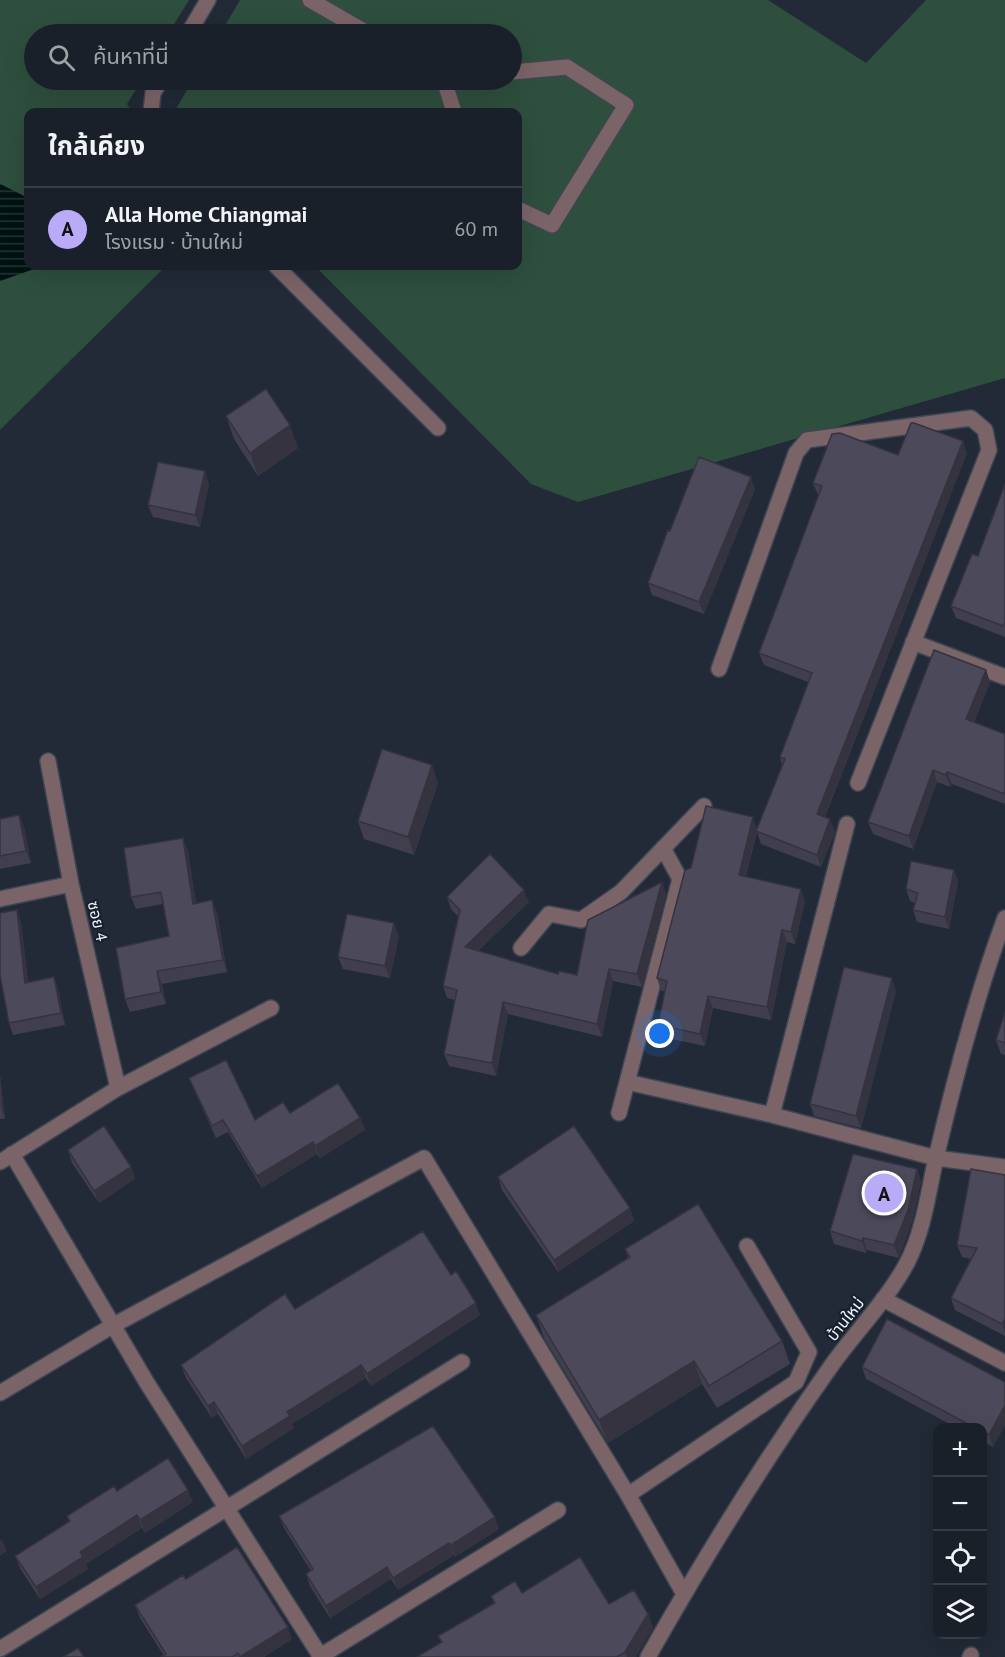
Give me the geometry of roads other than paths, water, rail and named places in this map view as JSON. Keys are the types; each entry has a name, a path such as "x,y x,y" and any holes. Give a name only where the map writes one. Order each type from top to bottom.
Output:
{"street":[{"path":"194,24 208,0"},
{"path":"310,0 352,24"},
{"path":"522,71 567,67 626,105 552,225 522,211"},
{"path":"151,108 155,90"},
{"path":"447,90 453,108"},
{"path":"280,270 438,428"},
{"path":"719,669 795,453 807,440 971,418 986,430 989,450 858,783"},
{"path":"913,642 1005,677"},
{"name":"ซอย 4","path":"48,761 70,884 118,1088"},
{"path":"521,948 549,914 580,920 621,892 704,806"},
{"path":"772,1115 847,824"},
{"path":"619,1113 680,879 663,848"},
{"path":"0,898 70,884"},
{"name":"บ้านใหม่","path":"648,1657 728,1521 830,1367 883,1299 911,1252 925,1214 936,1158 987,967 1005,918"},
{"path":"270,1008 118,1088 6,1158 320,1657 558,1510"},
{"path":"627,1082 772,1115 936,1158 1005,1167"},
{"path":"0,1393 112,1326 424,1158 628,1495 684,1594"},
{"path":"628,1495 796,1382 809,1352 747,1246"},
{"path":"883,1299 1005,1363"},
{"path":"0,1649 462,1362"}],"place":[{"name":"Alla Home Chiangmai","path":"884,1193"}]}
